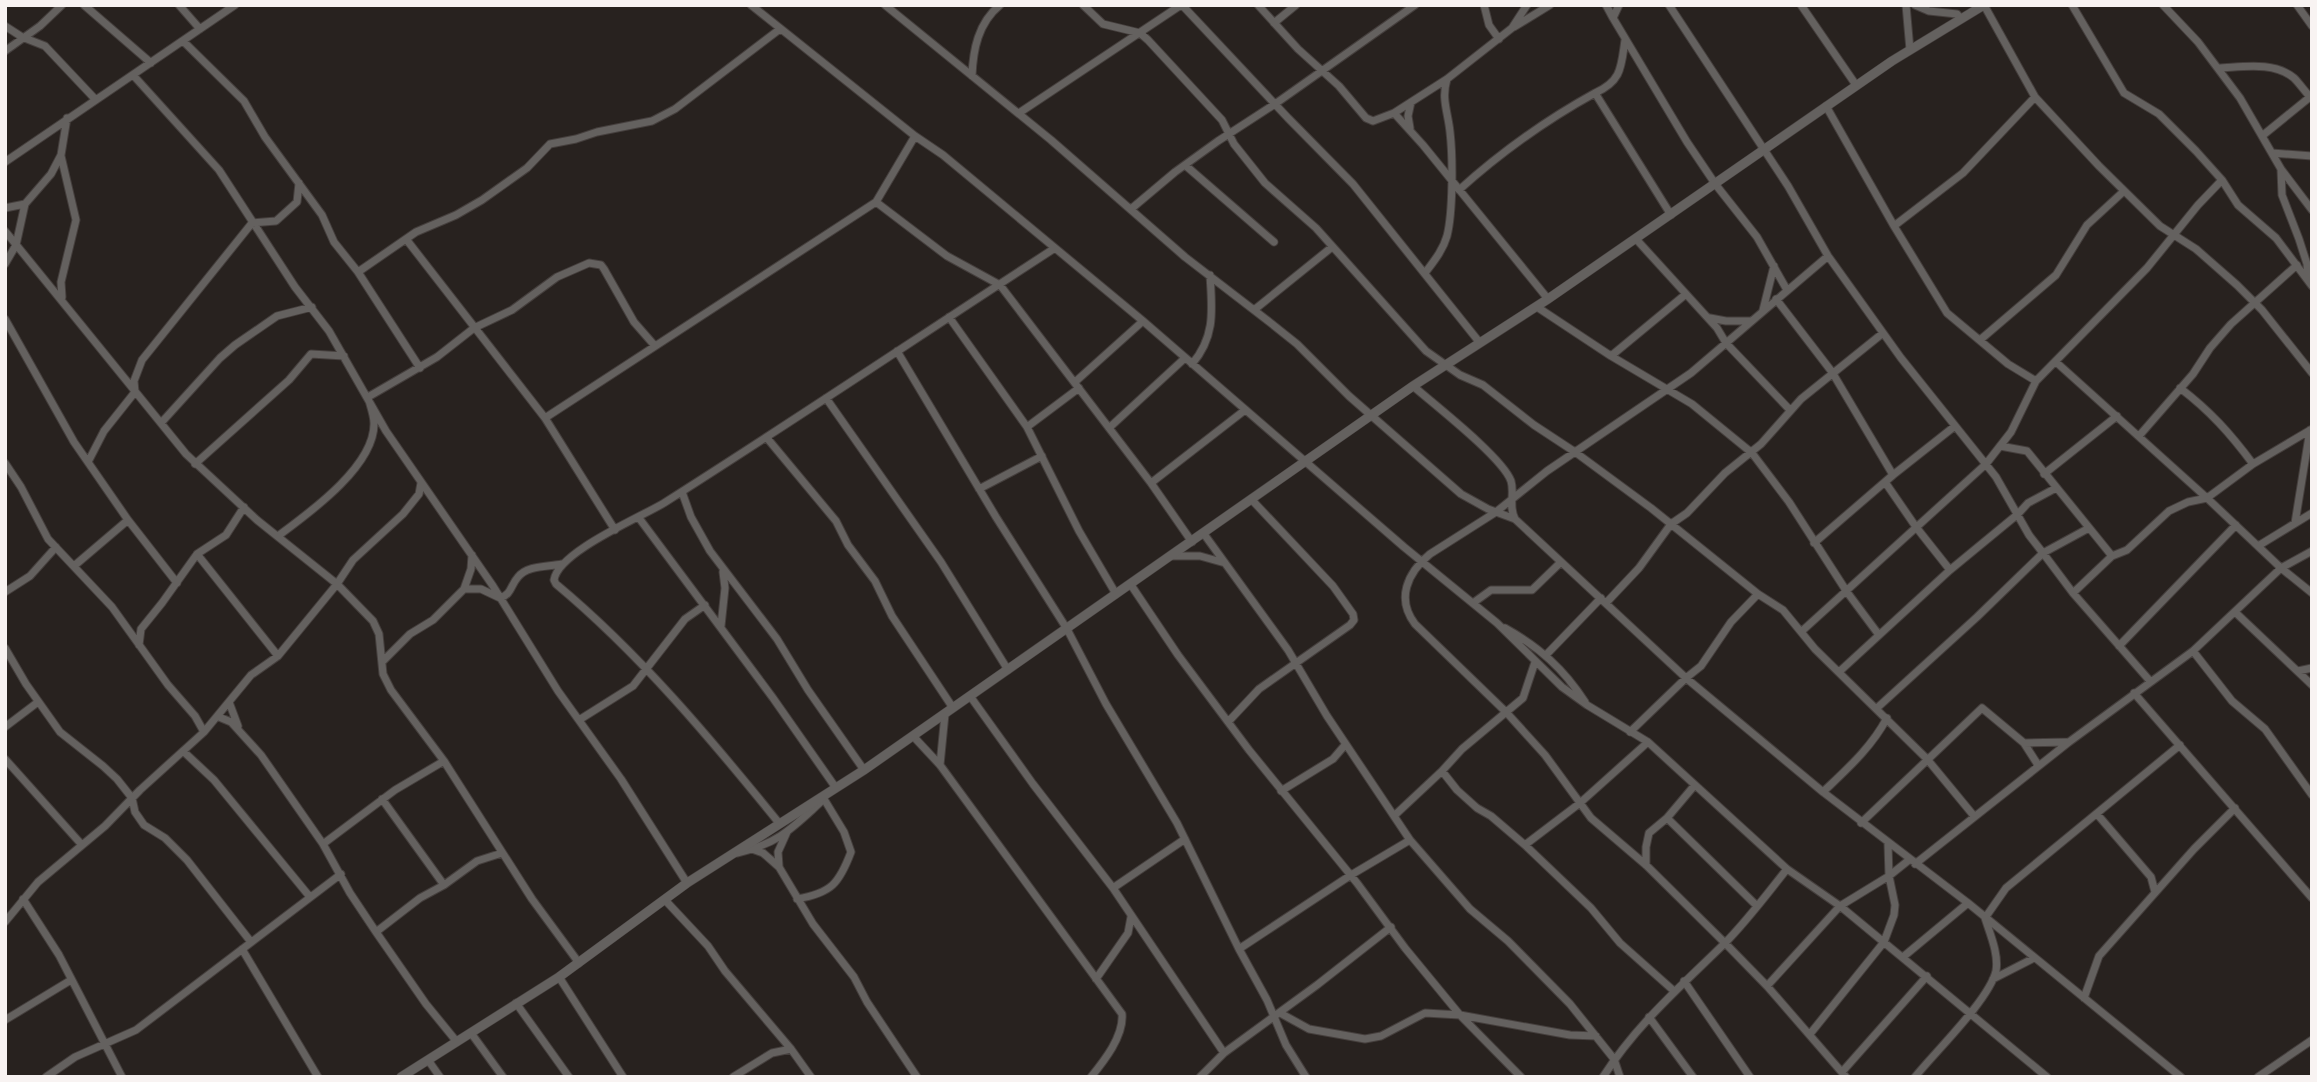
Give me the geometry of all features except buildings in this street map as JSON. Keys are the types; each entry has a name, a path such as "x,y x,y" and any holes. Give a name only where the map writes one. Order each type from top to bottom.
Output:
{"street":[{"path":"5,51 40,26 62,5"},
{"path":"84,5 93,8 151,62"},
{"path":"179,5 200,29"},
{"path":"5,162 235,5"},
{"path":"885,5 1019,113 1185,257 1297,344 1371,416 1461,494 1515,519"},
{"path":"1083,5 1103,24 1140,33 1222,120 1227,134 1265,183 1301,212 1426,351 1444,366 1483,385 1671,524 1758,594 1783,610 1815,649 1927,759 1974,816"},
{"path":"1019,113 1182,5 1353,184 1480,343"},
{"path":"1258,5 1369,121 1395,113 1447,79 1513,28 1550,5"},
{"path":"1274,23 1296,5"},
{"path":"1131,209 1227,134 1275,104 1415,5"},
{"path":"1484,5 1489,25 1499,39"},
{"path":"1513,28 1527,5"},
{"path":"1606,5 1716,185 1757,237 1787,290"},
{"path":"1613,18 1619,5"},
{"path":"1668,5 1788,186 1828,256 1883,333 1996,477 2043,554 2073,593 2150,681"},
{"path":"1801,5 1856,85"},
{"path":"1906,5 1910,50"},
{"path":"1915,5 1929,11 1959,16"},
{"path":"1952,5 1959,16"},
{"path":"401,1077 559,977 687,883 830,793 914,736 1413,386 1537,307 1959,16 1984,5 2035,97 2160,226 2196,249 2221,270 2255,304 2312,373"},
{"path":"2072,5 2124,93 2159,114 2196,151 2222,180 2238,205 2276,238 2310,283"},
{"path":"2163,5 2198,42 2240,98 2281,169 2312,210"},
{"path":"2297,5 2312,26"},
{"path":"754,6 915,136 943,155 1143,321 1303,462 1497,623 1562,687 1648,742 1787,869 1840,906 2047,1077"},
{"path":"972,76 975,45 994,7"},
{"path":"5,26 22,37 45,46 95,99"},
{"path":"358,272 406,239 482,200 527,168 551,144 597,132 627,128 652,121 675,110 780,29"},
{"path":"1459,190 1498,156 1559,114 1616,81 1625,40"},
{"path":"183,41 244,101 265,137 322,215 334,242 358,272 419,368"},
{"path":"2218,68 2263,66 2279,69 2293,78 2311,98 2262,136"},
{"path":"133,75 219,170 252,223 344,356 386,431 472,555 687,883"},
{"path":"1425,273 1441,252 1447,234 1451,136 1443,93 1447,79"},
{"path":"1595,93 1671,215"},
{"path":"1894,226 1963,173 2035,97"},
{"path":"1411,102 1408,116 1411,132"},
{"path":"1826,106 1947,313 2008,364 2036,381"},
{"path":"1395,113 1548,299"},
{"path":"5,264 16,244 25,204 51,174 61,155 66,118"},
{"path":"545,418 876,202 915,136"},
{"path":"2272,153 2312,156"},
{"path":"61,155 76,220 61,282 63,302"},
{"path":"1185,165 1274,242"},
{"path":"2281,169 2282,195 2307,264 2310,283"},
{"path":"1802,631 1986,464 2011,432 2036,381 2129,288 2222,180"},
{"path":"88,462 104,431 135,392 134,381 142,360 252,223 276,221 297,202 299,183"},
{"path":"1980,340 2056,275 2087,225 2124,191"},
{"path":"876,202 947,256 1000,285 1151,483 1192,542"},
{"path":"5,208 25,204"},
{"path":"5,231 195,464 337,584 373,621 379,634 383,674 391,690 444,761 502,853 579,962"},
{"path":"406,239 545,418 615,530"},
{"path":"1636,239 1708,318 1726,343 1790,410"},
{"path":"1254,310 1332,247"},
{"path":"779,823 647,668 556,584 554,575 582,547 639,518 767,438 1055,248"},
{"path":"1828,256 1691,373 1575,452 1496,512 1421,561 1407,587 1405,606 1409,616 1427,638 1506,712 1545,755 1591,818 1646,865 1768,986 1844,1074 1927,976"},
{"path":"368,397 419,368 474,328 512,310 556,277 589,263 601,265 634,322 655,346"},
{"path":"2139,436 2226,330 2297,265"},
{"path":"1763,310 1773,266"},
{"path":"1192,363 1204,349 1213,310 1210,275"},
{"path":"1611,356 1686,295"},
{"path":"1776,299 1832,372 1893,475"},
{"path":"161,423 235,345 277,316 312,307"},
{"path":"1537,307 1709,416 1752,453 1789,502 1847,592 1879,635"},
{"path":"949,317 1027,427 1079,531 1116,594"},
{"path":"1708,318 1751,321"},
{"path":"5,319 63,424 128,520 177,583"},
{"path":"1027,427 1077,385 1143,321"},
{"path":"1546,655 1639,568 1671,524 1687,513 1731,467 1752,453 1790,410 1832,372 1883,333"},
{"path":"897,351 1067,629 1105,704 1185,839 1239,949 1276,1015 1286,1045 1306,1077"},
{"path":"195,464 289,380 311,354 344,356"},
{"path":"1109,428 1185,358"},
{"path":"2056,362 2281,568 2312,593"},
{"path":"1413,386 1494,457 1510,480 1511,512 1515,519 1686,678 1861,823 1968,903 2181,1077"},
{"path":"2180,388 2208,410 2253,464"},
{"path":"278,536 309,513 351,473 366,454 372,441 374,422 368,397"},
{"path":"825,398 946,570 1008,670"},
{"path":"1151,483 1245,411"},
{"path":"2044,474 2117,416"},
{"path":"1814,543 1955,426"},
{"path":"2073,593 2112,556 2127,550 2169,511 2188,502 2207,498 2253,464 2311,429"},
{"path":"2295,523 2311,429"},
{"path":"767,438 836,521 949,711 940,765"},
{"path":"2000,446 2027,452 2112,556"},
{"path":"979,489 1042,456"},
{"path":"5,463 55,547 112,607 168,685 195,716 204,732"},
{"path":"1885,482 1950,570"},
{"path":"5,922 38,882 204,732 251,675 278,656 354,560 396,522 419,494 421,483"},
{"path":"1840,671 2028,503 2056,488"},
{"path":"681,492 698,532 722,568 754,605 778,639 808,690 864,770"},
{"path":"419,494 430,495"},
{"path":"1228,722 1250,696 1296,665 1354,620 1353,614 1318,570 1251,499"},
{"path":"139,646 141,629 197,554 226,535 244,507"},
{"path":"2258,546 2312,513"},
{"path":"639,518 721,626 830,793 851,852 840,877 831,888 821,894 797,899"},
{"path":"74,566 128,520"},
{"path":"2119,646 2236,525"},
{"path":"1877,708 2043,554 2089,528"},
{"path":"1204,534 1277,634 1345,745 1410,840 1449,887 1553,986 1614,1059 1620,1077"},
{"path":"5,592 30,576 55,547"},
{"path":"1768,986 1840,906 1912,862 1974,816 2068,742 2193,651 2281,568 2312,551"},
{"path":"197,554 278,656"},
{"path":"382,662 410,634 433,620 464,589 471,569 472,555"},
{"path":"1172,556 1200,556 1226,564"},
{"path":"1473,603 1491,590 1532,590 1561,562"},
{"path":"464,589 481,589 500,598 508,595 521,573 537,567 563,564"},
{"path":"721,626 725,588 722,568"},
{"path":"1130,585 1178,655 1281,791 1460,1015 1521,1077"},
{"path":"1630,732 1701,666 1731,622 1758,594"},
{"path":"579,720 633,686 685,619 705,605"},
{"path":"2235,612 2312,685"},
{"path":"1497,623 1527,640 1546,655 1574,684 1587,705"},
{"path":"5,648 60,732 103,766 132,798 135,812 145,825 164,838 187,860 251,942"},
{"path":"2193,651 2232,701 2265,729 2312,795"},
{"path":"1395,816 1462,749 1523,698 1535,662"},
{"path":"2298,671 2312,668"},
{"path":"2134,693 2312,898"},
{"path":"970,696 1032,784 1113,888 1224,1053"},
{"path":"5,727 38,702"},
{"path":"229,702 240,730"},
{"path":"1861,823 1982,708 2024,743 2038,765"},
{"path":"219,717 240,730 261,755 323,844 376,932 426,1004 457,1042"},
{"path":"1823,792 1866,751 1887,718"},
{"path":"914,736 940,765 1115,1004 1122,1020 1116,1040 1091,1077"},
{"path":"1525,845 1580,803 1648,742"},
{"path":"2024,743 2068,742"},
{"path":"1915,1077 1969,1014 1993,979 1996,961 1985,918 2006,888 2180,744"},
{"path":"1281,791 1334,759 1345,745"},
{"path":"183,751 214,780 310,897"},
{"path":"5,760 82,845"},
{"path":"323,844 382,799 444,761"},
{"path":"1442,771 1457,790 1525,845 1591,908 1620,943 1674,991"},
{"path":"1646,865 1647,838 1694,786"},
{"path":"731,854 775,841 830,793"},
{"path":"382,799 444,885"},
{"path":"2084,998 2099,956 2235,808"},
{"path":"2096,814 2154,880 2155,892"},
{"path":"1667,818 1757,906"},
{"path":"779,867 778,852 788,831"},
{"path":"1113,888 1185,839"},
{"path":"1239,949 1350,875 1410,840"},
{"path":"1810,1034 1884,942 1894,915 1888,844"},
{"path":"752,849 763,853 779,867 797,899 854,977 867,1002 917,1077"},
{"path":"376,932 419,898 444,885 477,861 502,853"},
{"path":"1603,1077 1614,1059 1649,1017 1725,943 1787,869"},
{"path":"46,1077 75,1057 136,1030 341,874"},
{"path":"23,899 43,927 122,1077"},
{"path":"665,900 708,946 811,1077"},
{"path":"1903,957 1968,903"},
{"path":"1096,979 1128,933 1132,916"},
{"path":"1200,1077 1224,1053 1391,927"},
{"path":"242,949 318,1077"},
{"path":"1993,979 2034,958"},
{"path":"559,977 623,1077"},
{"path":"5,1020 71,980"},
{"path":"1684,981 1750,1077"},
{"path":"516,1003 569,1077"},
{"path":"1276,1015 1309,1029 1365,1039 1381,1036 1425,1013 1460,1015 1570,1035 1596,1036"},
{"path":"1649,1017 1693,1077"},
{"path":"471,1033 503,1077"},
{"path":"772,1053 780,1036"},
{"path":"2258,1077 2312,1040"},
{"path":"733,1077 772,1053 791,1049"},
{"path":"428,1060 440,1077"}]}
